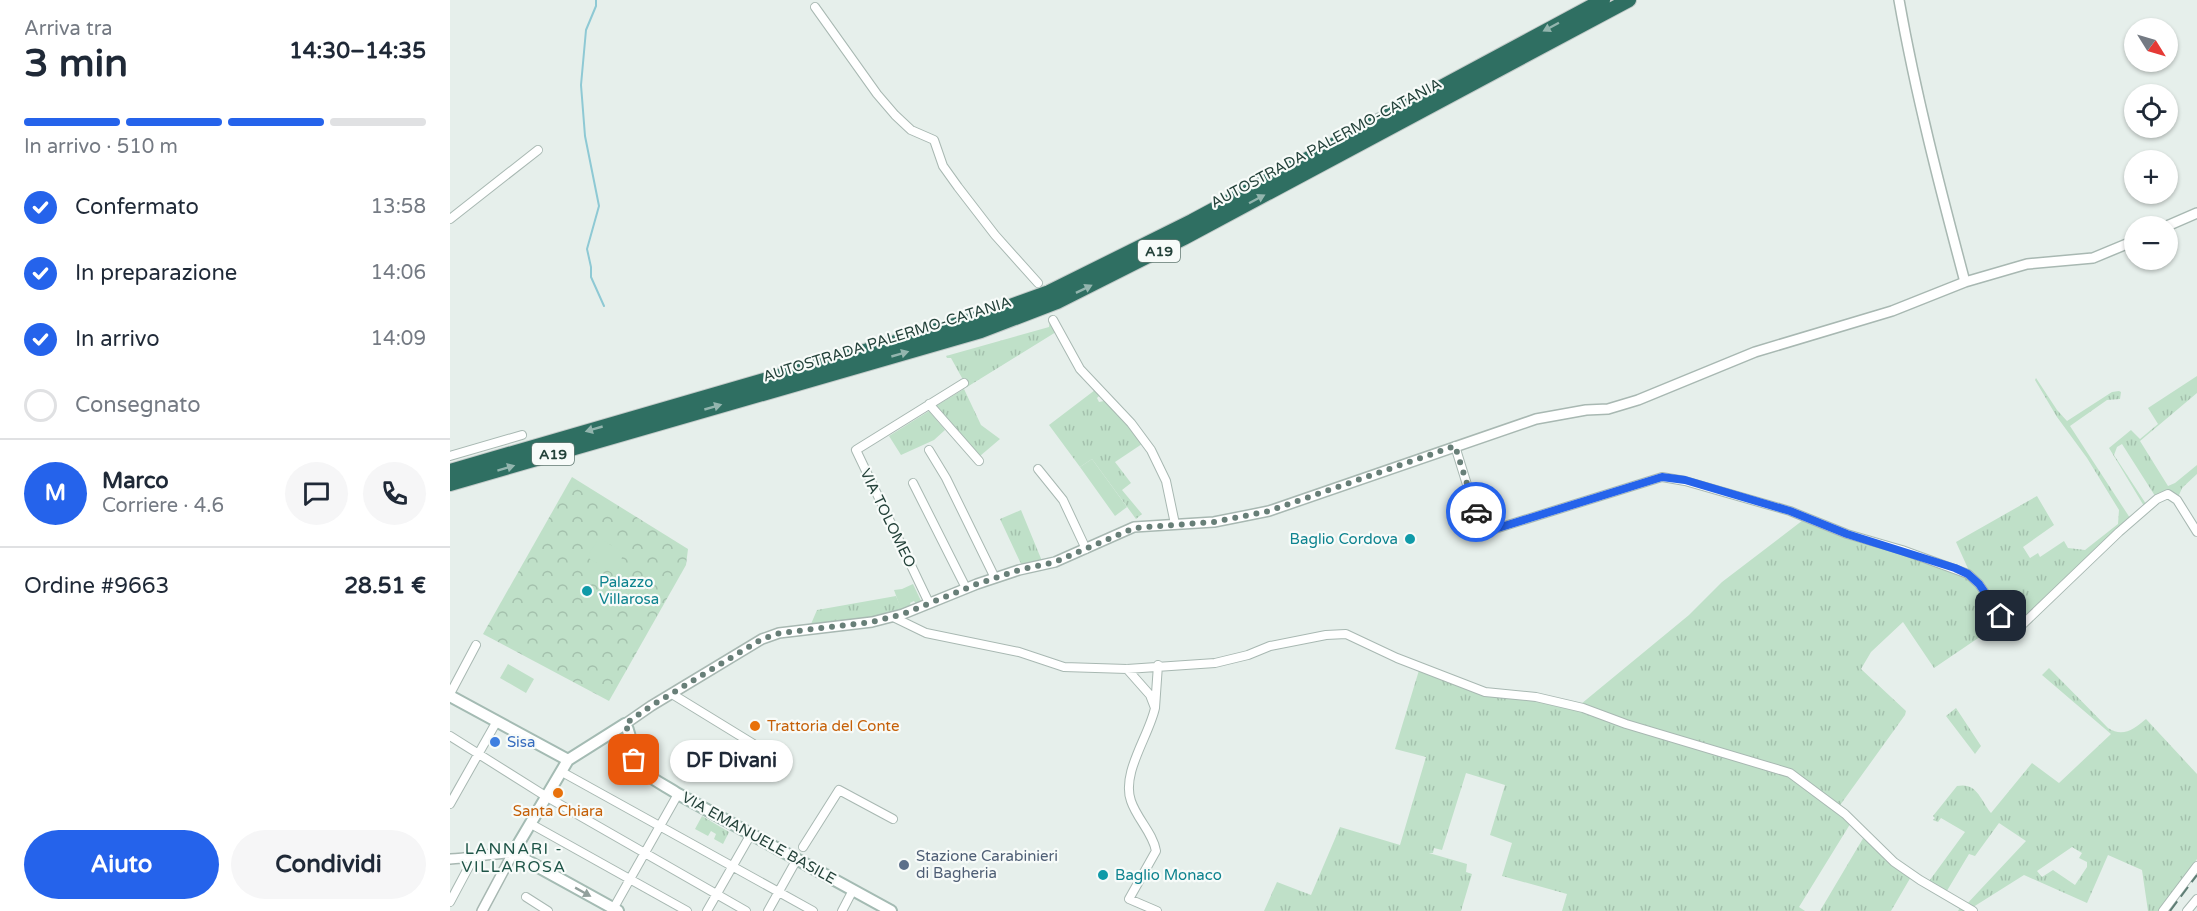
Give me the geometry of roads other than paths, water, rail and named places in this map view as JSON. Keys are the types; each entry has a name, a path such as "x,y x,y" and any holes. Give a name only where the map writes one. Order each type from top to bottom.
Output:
{"highway":[{"name":"AUTOSTRADA PALERMO-CATANIA","path":"450,471 975,319 1049,292 1192,221 1603,0"},
{"name":"AUTOSTRADA PALERMO-CATANIA","path":"450,484 981,331 1057,302 1184,238 1629,0"}],"main road":[{"path":"450,695 568,760"},
{"path":"614,910 513,853 568,760 625,724"},
{"name":"VIA EMANUELE BASILE","path":"625,724 630,735 632,754 638,767 678,794 891,911"}],"street":[{"path":"1899,0 1910,66 1965,282"},
{"path":"815,7 877,94 895,115 911,130 934,140 943,166 958,187 994,235 1038,283"},
{"path":"450,219 538,150"},
{"path":"2178,221 2197,213"},
{"path":"625,724 762,639 780,633 872,622 893,616 995,578 1055,562 1134,528 1214,522 1269,511 1536,419 1586,410 1608,409 1638,400 1755,352 1892,311 1965,282 2027,264 2092,258 2124,245"},
{"path":"1053,320 1080,369 1131,423 1151,450 1166,481 1175,524"},
{"name":"VIA TOLOMEO","path":"929,603 856,450 964,383"},
{"path":"929,404 979,461"},
{"path":"450,456 522,435"},
{"path":"1455,446 1482,533 1662,477 1685,480 1790,511 1847,534 1902,550 1968,574 1979,584 2003,619 2012,626 2022,625 2119,532 2157,499 2168,494 2177,500 2197,532"},
{"path":"929,450 946,478 995,578"},
{"path":"1038,469 1063,500 1086,549"},
{"path":"913,483 966,588"},
{"path":"893,616 926,633 1019,652 1064,667 1126,669 1158,665 1215,663 1248,655 1270,646 1326,634 1346,634 1397,658 1485,692 1536,697 1583,708 1636,728 1790,773 1845,814 1894,862 1973,911"},
{"path":"450,695 476,645"},
{"path":"1157,911 1129,900 1156,851 1155,843 1130,799 1129,779 1152,721 1158,684 1158,665"},
{"path":"1126,669 1146,691 1155,708"},
{"path":"1146,691 1155,691 1158,684"},
{"path":"672,694 760,748"},
{"path":"450,804 497,721"},
{"path":"450,736 546,797 747,911"},
{"path":"562,772 813,911"},
{"path":"803,847 839,790 893,819"},
{"path":"614,910 678,794"},
{"path":"531,824 687,911"},
{"path":"707,911 750,834"},
{"path":"450,859 494,853 513,853 482,911"},
{"path":"450,903 474,857"},
{"path":"768,911 796,859"},
{"path":"2163,911 2197,866"},
{"path":"842,911 853,890"},
{"path":"525,897 548,911"},
{"path":"2187,911 2197,899"}],"waterway":[{"path":"596,0 596,6 586,30 581,85 585,136 599,206 587,249 591,277 604,306"}],"railway":[{"path":"2170,911 2197,875"}],"place":[{"name":"Baglio Cordova","path":"1410,539"},
{"name":"Palazzo Villarosa","path":"587,591"},
{"name":"Trattoria del Conte","path":"755,726"},
{"name":"Sisa","path":"495,742"},
{"name":"DF Divani","path":"634,760"},
{"name":"Santa Chiara","path":"558,793"},
{"name":"Stazione Carabinieri di Bagheria","path":"904,865"},
{"name":"Baglio Monaco","path":"1103,875"}],"district":[{"name":"LANNARI - VILLAROSA","path":"514,857"}]}
